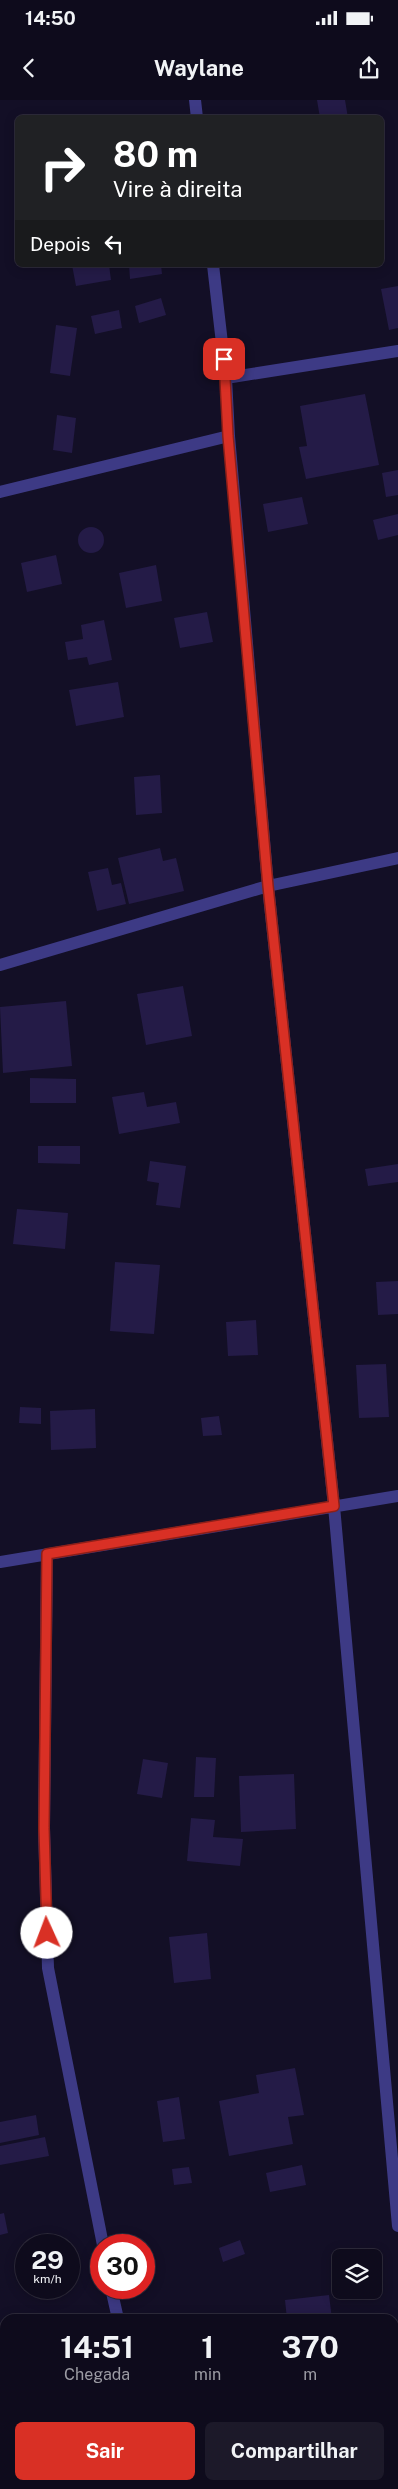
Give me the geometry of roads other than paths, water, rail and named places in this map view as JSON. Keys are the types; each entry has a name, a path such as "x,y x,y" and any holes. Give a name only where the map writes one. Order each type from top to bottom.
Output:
{"street":[{"path":"195,100 197,115"},
{"path":"214,267 226,378 228,436 268,886 334,1506 398,2226"},
{"path":"226,378 398,350"},
{"path":"0,492 228,436"},
{"path":"0,965 268,886 398,858"},
{"path":"0,1562 398,1496"},
{"path":"47,1554 44,1828 48,1968 101,2234"},
{"path":"113,2299 117,2314"}]}
